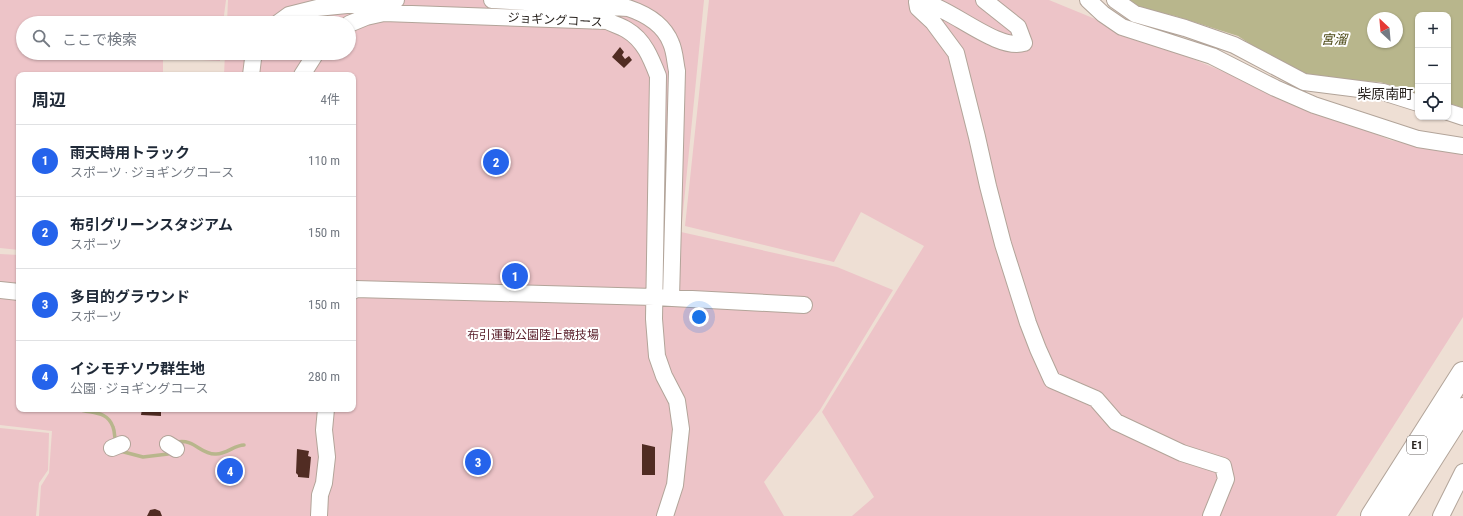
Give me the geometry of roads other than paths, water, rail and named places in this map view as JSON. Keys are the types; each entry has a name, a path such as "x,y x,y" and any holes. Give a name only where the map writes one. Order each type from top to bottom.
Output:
{"highway":[{"name":"E1","path":"1372,516 1463,373"},
{"name":"E1","path":"1395,516 1463,409"}],"street":[{"path":"288,16 317,8 396,0"},
{"path":"492,0 628,8 644,14 653,21 660,27 671,43 677,72 671,298"},
{"path":"984,0 1018,27 1024,43 1017,46 1003,42 929,3 917,2 918,8 933,22 956,53 1003,244 1038,349 1052,380 1096,399 1116,422 1182,453 1223,466 1226,479 1211,516"},
{"path":"1088,0 1103,14 1122,27 1212,56 1275,88 1314,105 1418,139 1463,146"},
{"path":"1115,0 1135,14 1185,28 1234,45 1304,82 1383,92 1415,102"},
{"name":"ジョギングコース","path":"356,21 384,13 607,21 626,29 640,40 651,58 658,76 654,297 657,356 664,376 677,401 681,429 675,485 665,516"},
{"path":"251,72 253,60"},
{"path":"304,72 312,60"},
{"path":"1451,113 1463,117"},
{"path":"356,289 654,297 804,305"},
{"path":"0,290 16,292"},
{"path":"319,516 320,495 324,483 327,457 324,430 326,412"},
{"path":"1443,513 1463,472"}],"water":[{"name":"宮溜","path":"1130,0 1463,0 1463,108 1451,104 1451,12 1415,12 1415,93 1380,82 1351,81 1302,76 1280,64 1238,36 1175,16 1140,8"}],"waterway":[{"path":"88,412 103,415 107,418 113,427 116,442"},
{"path":"176,444 177,442 193,444 205,452 215,454 223,453 240,445 244,445"},
{"path":"120,451 143,457 168,454 171,450"}],"place":[{"name":"布引グリーンスタジアム","path":"496,162"},
{"name":"雨天時用トラック","path":"515,276"},
{"name":"多目的グラウンド","path":"478,462"},
{"name":"イシモチソウ群生地","path":"230,471"}],"district":[{"name":"柴原南町","path":"1385,94"}],"park label":[{"name":"布引運動公園陸上競技場","path":"533,335"}]}
